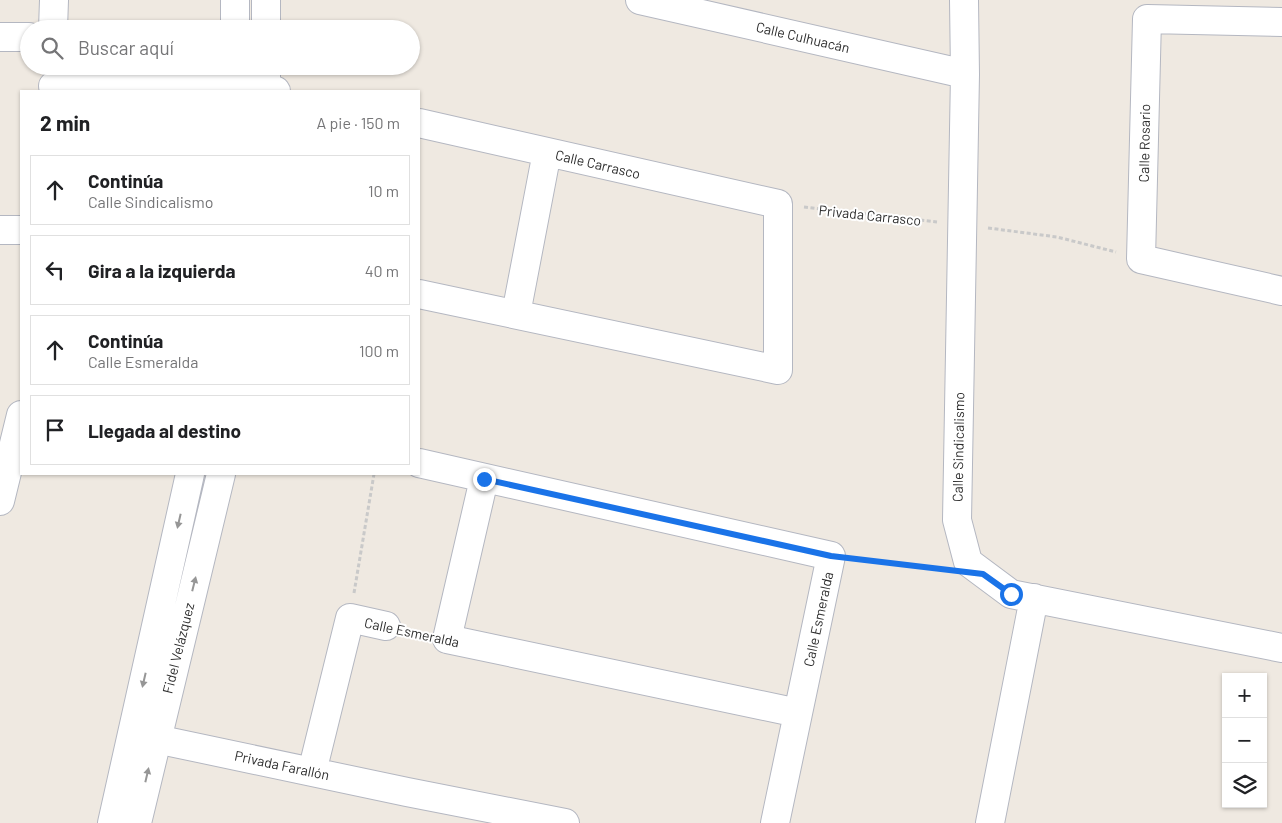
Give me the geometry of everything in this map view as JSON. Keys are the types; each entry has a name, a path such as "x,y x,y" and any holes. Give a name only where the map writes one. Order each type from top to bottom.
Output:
{"street":[{"path":"53,20 54,0"},
{"path":"235,0 236,20"},
{"path":"266,0 266,20"},
{"name":"Calle Culhuacán","path":"640,0 965,74"},
{"name":"Calle Sindicalismo","path":"964,0 965,74 957,520 968,562 1011,594 1282,648"},
{"name":"Calle Rosario","path":"1141,259 1146,19 1282,22"},
{"path":"0,37 20,37"},
{"path":"53,81 236,81 269,84"},
{"name":"Calle Carrasco","path":"420,123 778,204"},
{"path":"516,314 547,152"},
{"path":"420,294 778,370 778,204"},
{"path":"0,230 20,230"},
{"path":"1141,259 1282,291"},
{"path":"0,501 20,419"},
{"name":"Calle Esmeralda","path":"420,464 831,556 776,823"},
{"name":"Fidel Velázquez","path":"112,823 190,475"},
{"name":"Fidel Velázquez","path":"137,823 221,475"},
{"path":"446,640 484,479"},
{"path":"990,823 1034,598"},
{"name":"Calle Esmeralda","path":"312,772 350,618 386,626"},
{"name":"Calle Esmeralda","path":"446,640 798,713"},
{"name":"Privada Farallón","path":"156,739 565,823"}],"path":[{"name":"Privada Carrasco","path":"778,204 1057,237 1141,259"},
{"name":"Calle Esmeralda","path":"350,618 374,475"},
{"path":"831,556 945,569"},
{"name":"Calle Esmeralda","path":"386,626 446,640"}],"route":[{"path":"484,479 831,556 983,574 1011,594"}]}
